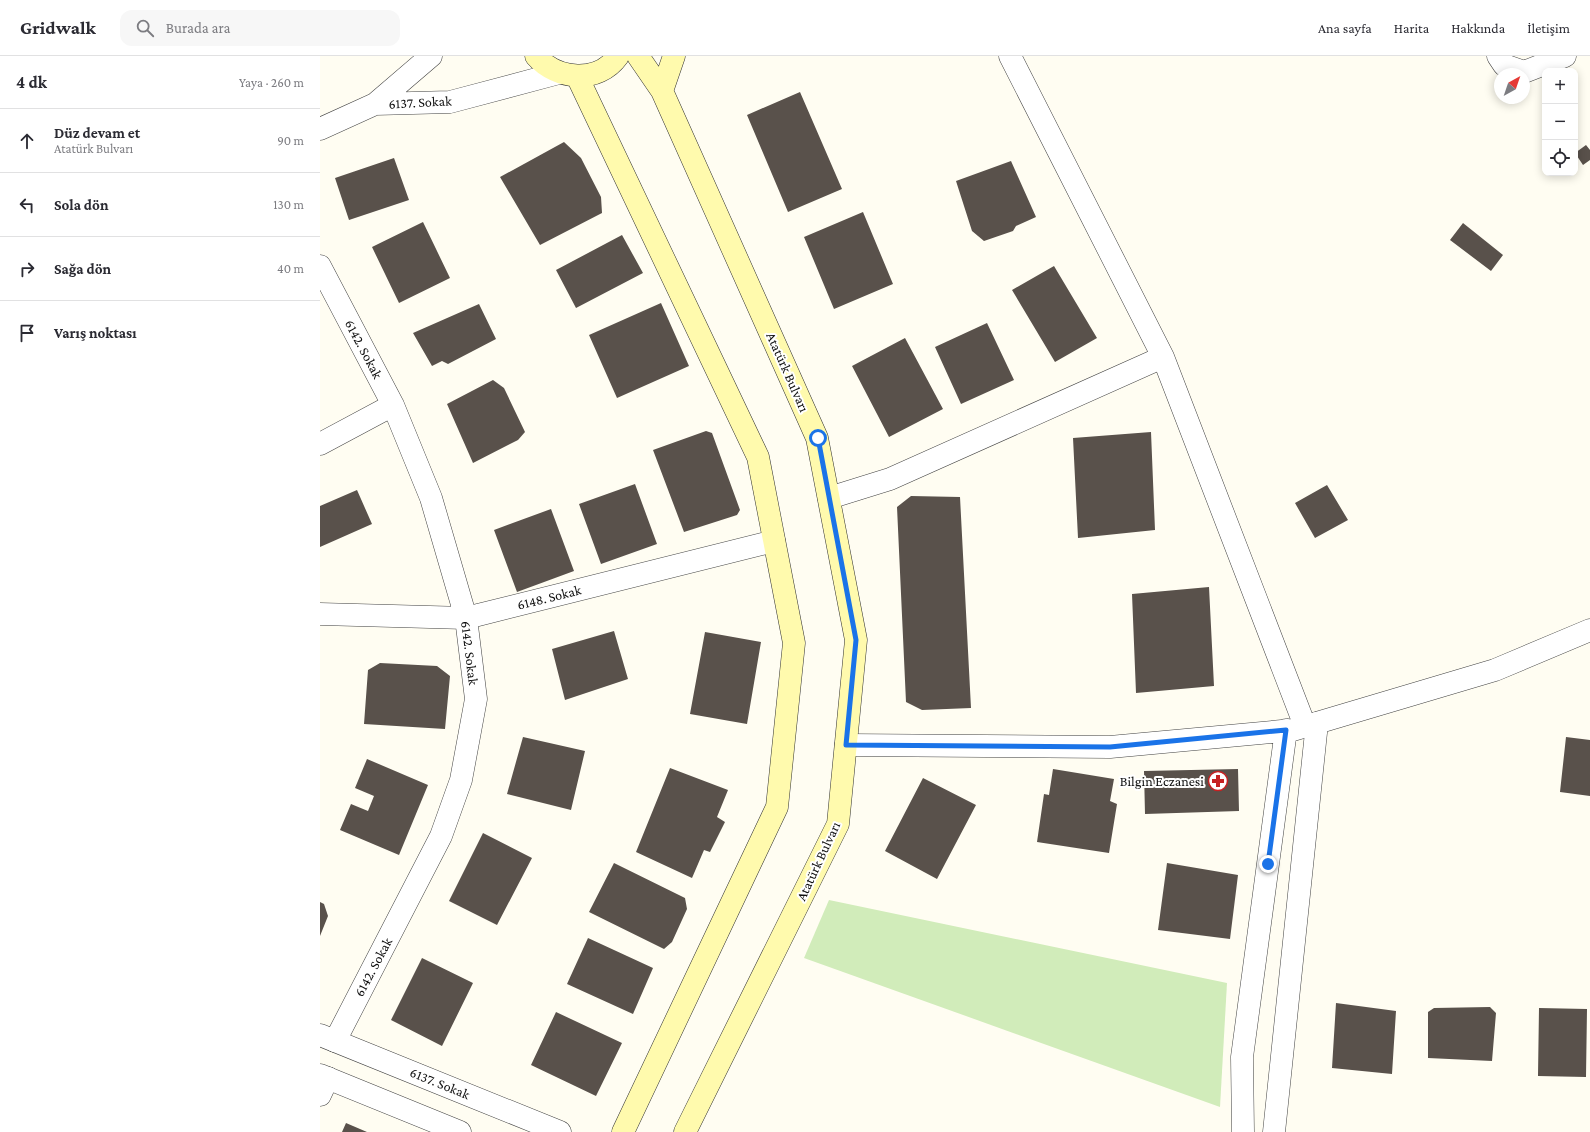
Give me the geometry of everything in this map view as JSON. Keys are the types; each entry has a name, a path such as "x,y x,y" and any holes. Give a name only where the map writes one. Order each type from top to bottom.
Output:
{"main road":[{"path":"536,56 547,67 568,74 598,72 608,66 618,56"},
{"name":"Atatürk Bulvarı","path":"638,56 662,91 818,438 856,640 838,824 685,1132"},
{"path":"662,91 674,56"},
{"path":"568,74 758,457 794,643 778,807 623,1132"}],"street":[{"name":"6137. Sokak","path":"376,104 431,56"},
{"path":"1010,56 1163,357 1302,726 1274,1132"},
{"path":"1498,56 1504,65 1524,72 1565,56"},
{"name":"6137. Sokak","path":"376,104 450,102 568,74"},
{"path":"320,129 376,104"},
{"name":"6142. Sokak","path":"320,266 393,405 431,498 466,618 476,699 461,780 442,836 327,1038"},
{"path":"829,498 890,479 1163,357"},
{"path":"320,444 393,405"},
{"name":"6148. Sokak","path":"320,614 466,618 774,541"},
{"path":"846,745 1110,747 1302,726 1495,670 1590,630"},
{"path":"1243,1132 1242,1057 1302,726"},
{"name":"6137. Sokak","path":"327,1038 560,1132"},
{"path":"323,1083 460,1132"}],"green space":[{"path":"829,900 1227,983 1220,1107 804,958"}],"building":[{"path":"800,92 842,189 788,212 747,115"},
{"path":"564,142 581,158 601,197 602,213 540,245 500,177"},
{"path":"1586,145 1590,150 1590,160 1583,165 1578,158 1578,151"},
{"path":"394,158 409,200 349,220 335,178"},
{"path":"1011,161 1036,217 1016,226 1013,231 984,241 972,231 956,181"},
{"path":"863,212 893,284 834,309 804,237"},
{"path":"423,222 450,278 399,303 372,247"},
{"path":"1463,223 1503,255 1491,271 1450,240"},
{"path":"622,235 643,273 576,308 556,270"},
{"path":"1054,266 1097,338 1055,362 1012,290"},
{"path":"661,303 689,366 617,398 589,335"},
{"path":"479,304 496,339 448,364 442,361 432,366 413,333"},
{"path":"987,323 1014,380 961,404 935,347"},
{"path":"905,338 943,409 889,437 852,366"},
{"path":"493,380 504,388 525,432 518,440 473,463 447,404"},
{"path":"706,431 712,433 740,510 737,515 684,532 653,450"},
{"path":"1151,432 1155,530 1078,538 1073,438"},
{"path":"635,484 657,544 601,564 579,504"},
{"path":"1327,485 1348,520 1315,538 1295,503"},
{"path":"357,490 372,524 320,547 320,506"},
{"path":"911,496 960,497 971,708 922,710 906,702 897,507"},
{"path":"551,509 574,571 517,592 494,530"},
{"path":"1209,587 1214,686 1136,693 1132,594"},
{"path":"614,631 628,679 565,700 552,649"},
{"path":"705,632 761,642 747,724 690,714"},
{"path":"380,663 437,666 450,676 445,729 364,724 368,670"},
{"path":"523,737 585,751 571,810 507,794"},
{"path":"1566,737 1590,740 1590,796 1560,792"},
{"path":"367,759 428,785 399,855 340,830 351,804 368,811 374,796 355,788"},
{"path":"670,768 728,790 717,817 725,822 710,852 704,850 692,878 636,852"},
{"path":"1053,769 1114,779 1110,801 1117,804 1109,853 1037,842 1044,794 1049,795"},
{"path":"1238,769 1239,811 1145,814 1144,771"},
{"path":"923,778 976,805 937,879 885,851"},
{"path":"483,833 532,858 497,925 449,901"},
{"path":"614,863 685,898 687,909 672,942 664,949 589,912"},
{"path":"1167,863 1238,875 1230,939 1158,930"},
{"path":"320,902 324,904 328,916 320,936"},
{"path":"588,938 653,968 633,1014 567,984"},
{"path":"422,958 473,983 442,1046 391,1020"},
{"path":"1336,1003 1396,1011 1392,1074 1332,1068"},
{"path":"1490,1007 1496,1013 1492,1061 1428,1058 1428,1012 1434,1008"},
{"path":"1539,1008 1587,1009 1586,1077 1538,1076"},
{"path":"556,1012 622,1043 596,1096 531,1065"},
{"path":"346,1123 367,1132 342,1132"}],"place":[{"name":"Bilgin Eczanesi","path":"1218,781"}],"route":[{"path":"818,438 856,640 846,745 1110,747 1286,730 1268,864"}]}
